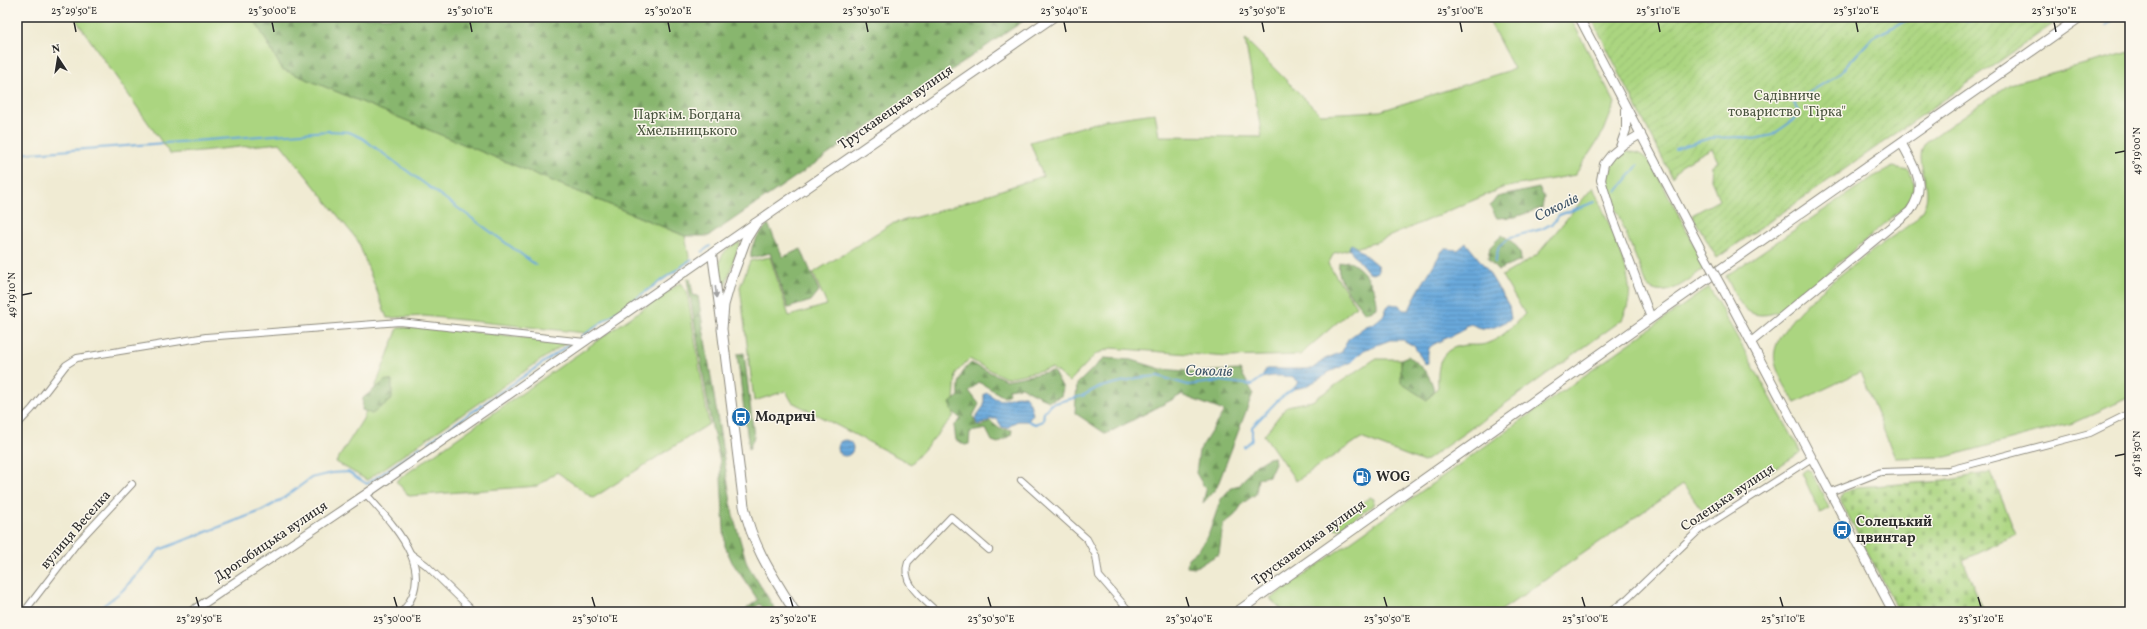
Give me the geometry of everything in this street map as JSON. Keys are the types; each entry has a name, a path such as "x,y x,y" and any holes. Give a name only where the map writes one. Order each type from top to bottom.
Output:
{"main road":[{"name":"Трускавецька вулиця","path":"743,237 756,223 1053,17"},
{"name":"Трускавецька вулиця","path":"1237,612 1650,318 1902,144 2080,17"},
{"path":"743,237 727,291 722,329 738,463 744,506 752,535 763,560 795,612"}],"street":[{"path":"1579,17 1704,255 1752,342 1893,612"},
{"path":"1620,147 1626,130 1624,101"},
{"path":"1641,134 1620,147 1604,164 1601,180 1611,213 1650,318"},
{"path":"1752,342 1910,211 1918,201 1919,185 1913,166 1902,144"},
{"name":"Дрогобицька вулиця","path":"191,612 366,494 712,254 743,237"},
{"path":"712,254 722,329"},
{"path":"17,425 66,365 77,358 206,337 400,322 585,342"},
{"path":"1830,492 1880,472 1949,470 2090,433 2130,413"},
{"name":"Солецька вулиця","path":"1610,612 1633,594 1681,545 1698,531 1812,458"},
{"path":"1021,480 1087,539 1096,556 1096,569 1104,583 1130,612"},
{"name":"вулиця Веселка","path":"24,612 78,543 132,484"},
{"path":"366,494 395,526 411,554 416,580 416,590 410,603 402,612"},
{"path":"937,612 906,579 905,569 908,562 951,517 989,550"},
{"path":"411,554 426,565 474,612"}],"green space":[{"path":"74,17 253,17 282,69 685,236 690,261 586,333 424,316 387,318 358,241 280,143 170,154"},
{"name":"Парк ім. Богдана Хмельницького","path":"253,17 1029,17 709,236 685,236 282,69"},
{"path":"1487,17 1570,17 1615,103 1604,131 1575,175 1502,188 1374,243 1334,253 1328,264 1356,306 1300,355 1228,357 1111,348 1096,354 1069,382 1052,368 1006,378 969,359 956,373 953,417 911,464 792,402 786,391 754,401 740,287 750,261 770,257 789,316 827,305 813,273 891,224 942,210 1043,176 1030,142 1105,120 1155,113 1159,136 1262,137 1245,39 1320,114 1380,111 1514,69"},
{"name":"Садівниче товариство \"Гірка\"","path":"1591,17 2063,17 1717,258 1692,215 1719,200 1711,179 1712,165 1718,162 1712,148 1683,164 1672,177"},
{"path":"2130,52 2130,397 2073,423 1946,457 1895,458 1860,372 1795,403 1776,368 1776,346 1785,330 1799,312 1817,295 1836,278 1906,227 1920,214 1926,200 1927,192 1921,157 1922,149 1926,142 2010,84"},
{"path":"1628,152 1640,154 1654,168 1706,267 1686,282 1671,290 1656,291 1648,287 1608,190 1610,173 1614,162"},
{"path":"1893,167 1909,170 1913,181 1912,194 1903,208 1784,310 1761,315 1753,314 1746,310 1736,296 1726,276 1873,177"},
{"path":"1593,187 1614,236 1624,262 1627,275 1629,300 1622,320 1424,462 1361,438 1296,481 1264,435 1287,406 1312,401 1375,359 1401,359 1402,383 1427,400 1438,387 1438,371 1442,358 1446,353 1458,346 1483,345 1493,341 1499,338 1525,314 1502,276 1537,255"},
{"path":"1539,188 1544,197 1542,208 1515,217 1497,218 1490,206 1497,197"},
{"path":"768,224 783,257 801,249 819,291 811,301 788,308 770,253 751,258 753,244"},
{"path":"1502,235 1516,245 1520,252 1521,261 1498,270 1488,259 1490,247"},
{"path":"740,242 725,286 720,292 718,269 722,256 726,250"},
{"path":"1348,261 1360,269 1369,280 1373,287 1377,301 1377,308 1365,313 1347,290 1340,276 1339,263"},
{"path":"690,278 693,295 698,296 733,515 747,564 777,612 766,612 760,604 749,612 742,612 758,600 732,562 725,546 720,461 711,423 687,279"},
{"path":"680,283 687,292 709,424 593,498 557,472 537,486 409,496 396,481"},
{"path":"1709,287 1801,452 1705,514 1683,484 1499,612 1411,612 1407,607 1395,612 1285,612 1270,599"},
{"path":"422,326 567,342 367,480 336,462 363,419 398,328"},
{"path":"744,353 754,437 749,449 737,354"},
{"path":"1408,356 1428,375 1433,385 1434,391 1427,400 1401,383 1401,359"},
{"path":"1104,358 1132,360 1161,369 1197,372 1240,370 1253,393 1217,487 1203,503 1206,490 1196,473 1199,451 1224,411 1181,395 1106,434 1075,413 1077,384"},
{"path":"971,363 1006,380 1053,371 1063,388 1061,396 1049,401 1021,387 1008,389 1009,394 1004,397 979,382 969,391 979,404 973,416 976,425 981,427 990,421 1000,429 1012,430 1011,435 998,443 992,441 986,429 970,432 969,444 965,445 956,440 954,426 961,419 951,410 950,403 959,396 960,378 964,370"},
{"path":"386,380 392,381 392,399 372,414 362,410 363,398"},
{"path":"1274,457 1275,463 1269,476 1258,478 1256,494 1243,503 1235,515 1223,525 1219,554 1194,568 1187,567 1188,558 1199,549 1208,536 1221,499 1232,487 1240,485 1253,467 1268,458"},
{"path":"1807,469 1812,472 1829,508 1820,513 1802,473"},
{"path":"1991,472 2016,535 1963,560 1984,612 1899,612 1840,500 1843,493 1856,487 1945,481"},
{"path":"1370,497 1374,499 1373,505 1341,529 1334,528 1333,523"}],"water":[{"path":"1466,243 1486,268 1509,306 1511,319 1492,328 1477,327 1471,324 1465,326 1461,331 1435,343 1430,347 1428,353 1428,363 1425,364 1414,346 1403,340 1390,340 1364,350 1352,362 1329,372 1323,377 1304,387 1293,389 1299,382 1296,379 1287,376 1271,376 1262,378 1266,369 1312,369 1325,359 1342,352 1348,339 1366,326 1373,324 1384,315 1390,304 1399,305 1403,310 1409,310 1417,293 1442,251 1446,249 1458,250"},
{"path":"1352,244 1378,266 1378,272 1373,274 1369,273 1349,249 1350,245"},
{"path":"988,393 993,397 1002,400 1019,395 1025,395 1030,403 1033,414 1028,421 1017,421 1007,428 1002,427 997,419 991,419 981,425 977,424 975,418 984,406 984,394"},
{"path":"842,440 848,440 853,445 851,454 848,456 842,456 837,451 837,445"}],"waterway":[{"name":"Соколів","path":"1913,17 1965,20 2021,17"},
{"name":"Соколів","path":"1675,149 1710,138 1742,137 1754,139 1772,135 1791,122 1799,113 1794,102 1839,74 1873,37 1913,17"},
{"name":"Соколів","path":"2106,25 2117,17"},
{"path":"17,154 329,131 349,132 362,138 536,265"},
{"name":"Соколів","path":"1617,192 1638,165"},
{"name":"Соколів","path":"1495,262 1499,246 1511,237 1542,229 1553,223 1559,215 1595,202"},
{"path":"702,252 710,246"},
{"path":"581,337 692,259"},
{"path":"429,442 573,342"},
{"name":"Соколів","path":"1028,421 1035,424 1043,421 1044,412 1051,404 1082,396 1097,388 1137,378 1158,376 1188,385 1221,381 1252,385 1264,376"},
{"path":"1244,447 1252,440 1252,427 1278,400 1294,388"},
{"path":"98,612 104,605 122,591 159,550 261,511 281,500 311,478 332,473 348,472 367,484 421,447"}],"place":[{"name":"Модричі","path":"741,417"},
{"name":"WOG","path":"1362,477"},
{"name":"Солецький цвинтар","path":"1842,530"}]}
